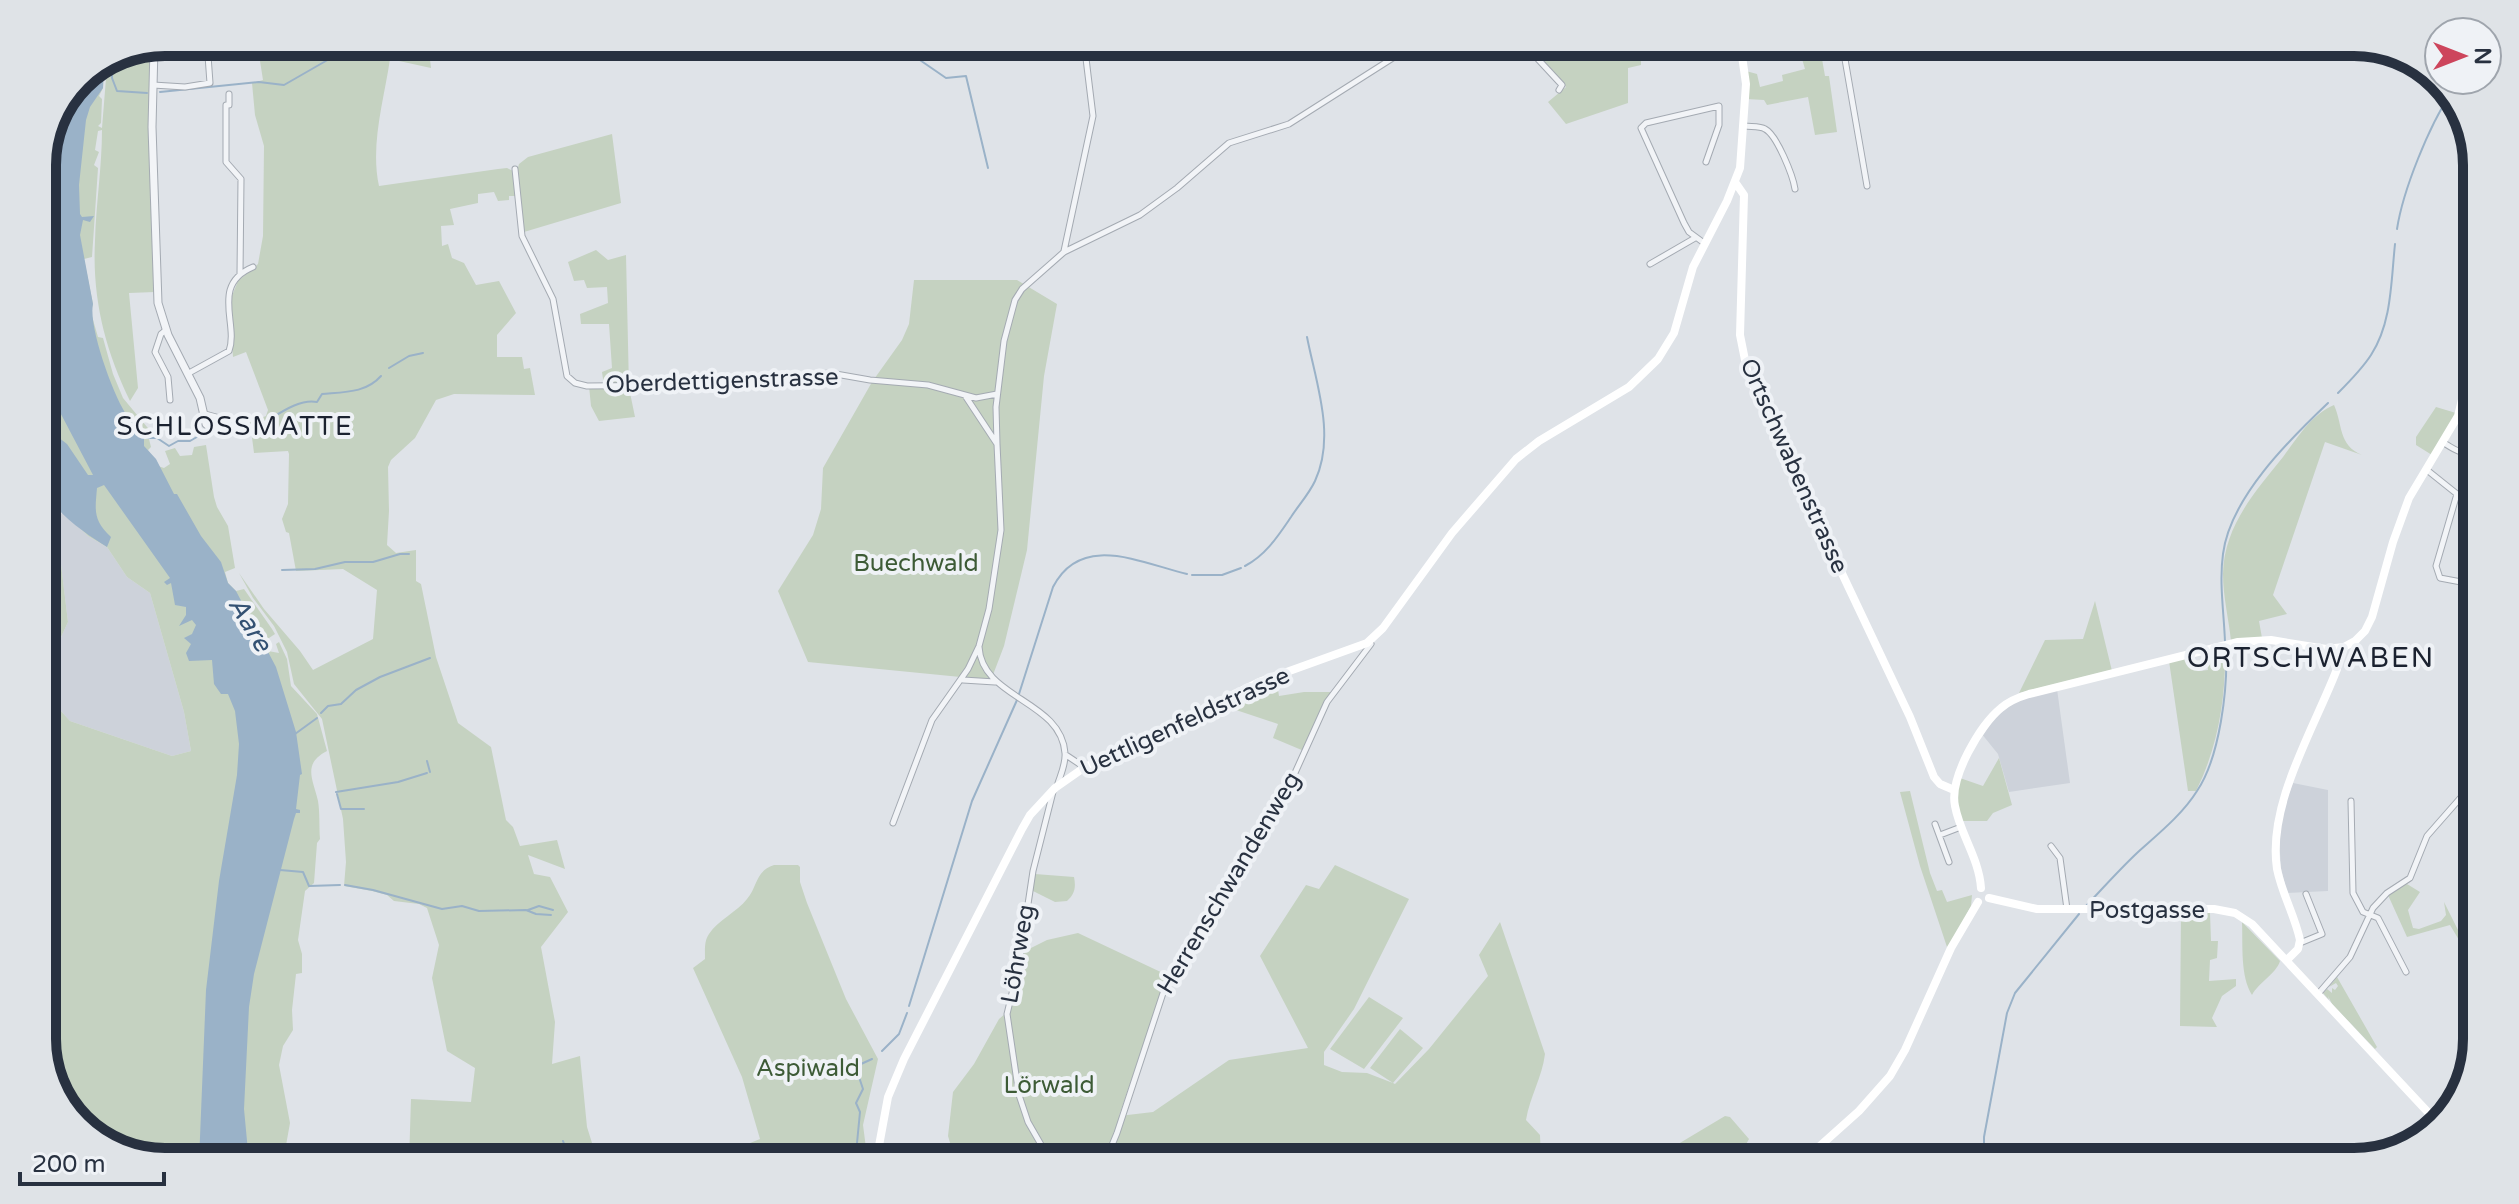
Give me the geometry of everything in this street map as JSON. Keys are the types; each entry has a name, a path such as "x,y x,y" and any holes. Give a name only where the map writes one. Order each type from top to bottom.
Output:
{"main road":[{"path":"1735,182 1742,158 1745,126 1746,70 1743,56"},
{"name":"Uettligenfeldstrasse","path":"879,1148 888,1097 904,1059 1022,829 1036,808 1056,786 1085,767 1259,682 1353,650 1373,639 1452,533 1516,459 1539,441 1629,387 1658,359 1674,333 1688,281 1735,182"},
{"name":"Ortschwabenstrasse","path":"1735,182 1743,193 1744,206 1740,322 1745,366 1914,724 1931,772 1938,783 1954,790"},
{"path":"1731,193 1744,206"},
{"path":"1981,888 1979,870 1955,807 1954,790 1961,768 1986,724 2011,701 2029,694 2226,644 2271,640 2326,649 2355,641 2370,623 2399,521 2463,404"},
{"path":"2287,960 2300,943 2277,869 2276,831 2284,796 2337,669 2338,648"},
{"path":"1978,902 1984,903 1989,898 1989,892 1981,888"},
{"path":"1978,902 1974,894 1981,888"},
{"name":"Postgasse","path":"1989,898 2023,907 2067,910 2227,911 2246,919 2431,1115"},
{"path":"1818,1148 1859,1111 1890,1076 1951,948 1978,902"}],"street":[{"path":"153,85 185,87 209,84 208,56"},
{"path":"1064,252 1093,116 1086,56"},
{"path":"893,823 932,720 962,680 979,646 989,609 1001,530 997,394 1004,341 1017,296 1064,252 1140,215 1229,143 1289,124 1396,56"},
{"path":"1535,56 1562,85 1559,90"},
{"path":"1844,56 1867,186"},
{"path":"154,57 157,290 166,330 189,373 205,415"},
{"path":"189,373 222,357 231,349 227,306 240,274 241,179 226,162 226,105 229,105 229,94"},
{"path":"1704,243 1695,238 1684,223 1641,128 1646,123 1719,106 1719,125 1706,162"},
{"path":"1745,126 1762,128 1769,133 1790,166 1795,189"},
{"name":"Oberdettigenstrasse","path":"515,169 522,236 553,299 570,381 587,386 687,385 830,373 928,385 979,398 997,394"},
{"path":"1650,264 1695,238"},
{"path":"240,274 253,267"},
{"path":"166,330 161,334 155,352 168,377 170,400"},
{"path":"965,396 997,444"},
{"path":"2444,443 2463,453"},
{"path":"2426,469 2463,499"},
{"path":"2457,494 2436,566 2440,578 2463,582"},
{"name":"Herrenschwandenweg","path":"1111,1148 1168,978 1211,917 1251,840 1285,795 1327,702 1373,639"},
{"path":"979,646 982,663 995,682 1019,696 1054,728 1066,754 1085,767"},
{"path":"1353,650 1358,660"},
{"path":"962,680 995,682"},
{"name":"Löhrweg","path":"1043,1148 1028,1122 1019,1095 1007,1014 1033,871 1066,754"},
{"path":"2318,994 2350,957 2368,914 2387,893 2410,878 2427,836 2463,795"},
{"path":"2351,801 2352,887 2358,905 2378,918 2406,972"},
{"path":"1935,824 1949,862"},
{"path":"1940,835 1961,827"},
{"path":"2051,846 2060,858 2067,910"},
{"path":"2300,943 2322,934 2306,894"}],"shaded area":[{"path":"64,513 88,536 107,547 127,577 150,593 184,712 191,751 172,756 70,721 56,706 56,648 68,622 56,515"},
{"path":"2057,689 2070,783 2009,792 1998,754 1981,733 2004,705"},
{"path":"2293,783 2328,790 2328,891 2287,893 2279,838 2284,807"}],"green space":[{"path":"259,56 430,56 431,68 390,59 377,139 379,186 498,169 513,171 515,196 509,196 509,200 498,201 494,192 478,194 478,203 450,209 454,225 441,226 442,246 448,244 452,258 464,263 476,285 499,281 516,313 497,335 497,357 522,357 524,369 530,368 535,395 454,394 436,400 415,438 391,460 388,467 387,545 396,553 416,550 416,581 421,584 436,657 458,723 491,747 506,820 513,827 520,846 557,840 565,869 528,855 534,874 550,877 568,912 541,947 555,1022 552,1064 580,1056 587,1127 594,1148 409,1148 411,1099 471,1102 475,1068 447,1051 432,978 439,945 427,908 344,886 343,819 322,719 294,684 287,652 239,573 313,670 373,639 377,590 343,569 296,571 289,533 282,519 288,504 289,454 288,451 254,453 250,422 266,416 268,410 246,352 233,357 229,303 238,281 258,264 263,236 264,146 255,115 252,83 263,80"},
{"path":"1537,56 1641,56 1641,65 1628,68 1628,103 1566,124 1548,102 1566,87"},
{"path":"1801,56 1821,56 1825,76 1829,76 1837,132 1815,135 1808,97 1767,105 1764,100 1746,99 1746,71 1757,74 1760,87 1783,81 1782,75 1805,69"},
{"path":"152,57 155,292 129,293 138,388 130,401 107,343 98,303 95,241 102,130 98,131 95,150 99,152 94,165 98,168 92,257 84,259 93,304 91,313 98,337 103,338 123,398 152,433 148,450 158,466 164,468 170,464 165,451 175,448 180,456 192,455 194,447 206,445 214,497 228,526 235,568 225,572 228,583 236,591 244,589 275,634 263,642 268,651 279,653 276,644 279,642 287,659 291,686 317,714 327,751 314,761 311,773 319,806 320,839 317,843 314,883 305,891 298,940 302,973 296,974 293,1030 283,1046 279,1065 290,1123 286,1148 165,1148 123,1140 83,1111 67,1087 58,1060 56,706 70,721 172,756 191,751 184,712 150,593 127,577 107,547 88,536 56,505 56,158 67,117 93,83 104,76 99,96 102,99 101,123 98,126 102,128 106,74 130,62"},
{"path":"612,134 621,203 524,232 517,171 519,164 528,157"},
{"path":"596,250 608,260 626,255 629,388 635,417 599,421 591,406 589,386 604,386 602,372 612,368 609,324 581,324 580,314 608,303 607,287 587,288 584,280 574,281 568,262"},
{"name":"Buechwald","path":"914,280 1017,280 1057,304 1044,376 1027,550 1004,646 991,680 808,662 778,591 813,535 821,509 823,468 909,324"},
{"path":"2334,405 2345,440 2362,455 2325,442 2273,595 2287,614 2259,621 2262,638 2231,641 2223,574 2235,525 2252,497 2306,427"},
{"path":"2436,407 2456,413 2432,455 2416,445 2416,437"},
{"path":"56,523 68,622 56,648"},
{"path":"2095,601 2112,671 2019,693 2045,640 2083,639"},
{"path":"2225,649 2224,686 2215,740 2196,791 2188,791 2169,661 2193,655 2195,668 2208,670 2206,652"},
{"path":"1276,677 1279,696 1331,692 1304,751 1273,738 1278,724 1218,704"},
{"path":"1999,758 2012,805 1993,813 1987,821 1958,821 1957,777 1983,786"},
{"path":"1910,791 1937,891 1942,890 1947,902 1972,895 1971,906 1948,950 1900,792"},
{"name":"Aspiwald","path":"774,865 800,867 800,882 807,903 846,999 878,1059 863,1125 866,1148 755,1148 750,1143 760,1139 742,1077 693,968 705,959 709,934 743,904 760,875"},
{"name":"Lörwald","path":"1335,865 1409,899 1354,1009 1324,1052 1324,1065 1342,1072 1367,1073 1395,1084 1429,1049 1488,976 1479,955 1500,922 1545,1054 1526,1120 1540,1135 1540,1148 951,1146 948,1136 953,1092 974,1064 999,1019 1006,1013 1021,953 1047,940 1078,933 1167,975 1119,1116 1153,1112 1229,1060 1308,1048 1260,956 1306,885 1319,889"},
{"path":"1035,874 1074,877 1073,893 1067,901 1055,902 1031,890"},
{"path":"2407,884 2420,892 2408,910 2413,928 2419,929 2441,921 2446,915 2444,902 2462,938 2459,940 2450,925 2407,937 2388,895"},
{"path":"2181,912 2210,913 2211,941 2218,941 2217,958 2210,960 2209,981 2236,979 2236,986 2222,996 2212,1018 2217,1027 2180,1026"},
{"path":"2242,922 2280,961 2252,995 2244,970"},
{"path":"2337,977 2377,1047 2375,1049 2323,993 2327,989 2332,993 2332,988 2335,990 2338,986 2336,983 2329,987"},
{"path":"1369,997 1403,1018 1364,1069 1330,1049"},
{"path":"1400,1029 1423,1048 1393,1083 1370,1068"},
{"path":"1725,1116 1730,1117 1749,1139 1744,1148 1671,1148"}],"water":[{"name":"Aare","path":"104,76 103,88 90,107 86,120 79,185 80,214 82,217 94,216 90,222 83,220 80,235 98,344 122,408 128,417 136,418 130,420 144,439 144,446 156,459 174,494 177,494 201,536 221,562 228,583 236,591 276,667 296,732 302,774 296,809 300,813 296,813 294,819 254,974 249,1007 244,1109 248,1148 200,1148 206,990 219,881 237,775 239,744 235,711 228,694 221,694 214,684 212,660 189,661 186,653 191,644 184,638 192,634 196,625 192,620 179,626 186,615 186,607 175,605 171,583 167,585 164,582 170,578 104,485 97,488 96,509 98,520 111,537 107,547 80,529 56,506 56,436 67,444 88,475 93,475 56,405 56,158 67,117 93,83"}],"waterway":[{"path":"914,56 946,78 966,76 988,168"},
{"path":"160,92 259,82 284,85 331,58"},
{"path":"112,71 117,91 147,93"},
{"path":"2397,229 2418,159 2445,104"},
{"path":"2338,393 2356,375 2378,343 2389,301 2395,244"},
{"path":"1245,566 1276,538 1310,491 1321,464 1324,446 1322,409 1307,337"},
{"path":"389,368 409,356 423,353"},
{"path":"214,432 249,430 298,404 317,402 322,394 362,389 381,376"},
{"path":"2225,642 2223,554 2237,512 2279,452 2328,403"},
{"path":"142,438 157,438 169,446 178,441 190,441 202,434"},
{"path":"282,570 315,569 345,562 373,562 409,554"},
{"path":"1019,694 1053,587 1065,570 1079,560 1113,556 1187,574"},
{"path":"1192,575 1222,575 1241,568"},
{"path":"2086,906 2130,859 2177,816 2205,777 2221,722 2226,648"},
{"path":"321,713 328,706 341,704 356,690 380,677 430,658"},
{"path":"909,1006 972,801 1017,700"},
{"path":"295,734 317,718"},
{"path":"427,761 430,772"},
{"path":"336,792 398,782 427,773"},
{"path":"337,794 341,809 364,809"},
{"path":"280,870 303,872 309,886 340,885"},
{"path":"345,885 442,909 462,906 479,911 526,910 551,915"},
{"path":"528,910 539,906 553,910"},
{"path":"1984,1148 2007,1013 2015,993 2079,914"},
{"path":"882,1051 899,1034 907,1013"},
{"path":"861,1148 857,1143 860,1112 856,1103 863,1089 859,1077 861,1064 872,1059"},
{"path":"563,1141 566,1148"}],"district":[{"name":"SCHLOSSMATTE","path":"235,426"},
{"name":"ORTSCHWABEN","path":"2311,658"}]}
